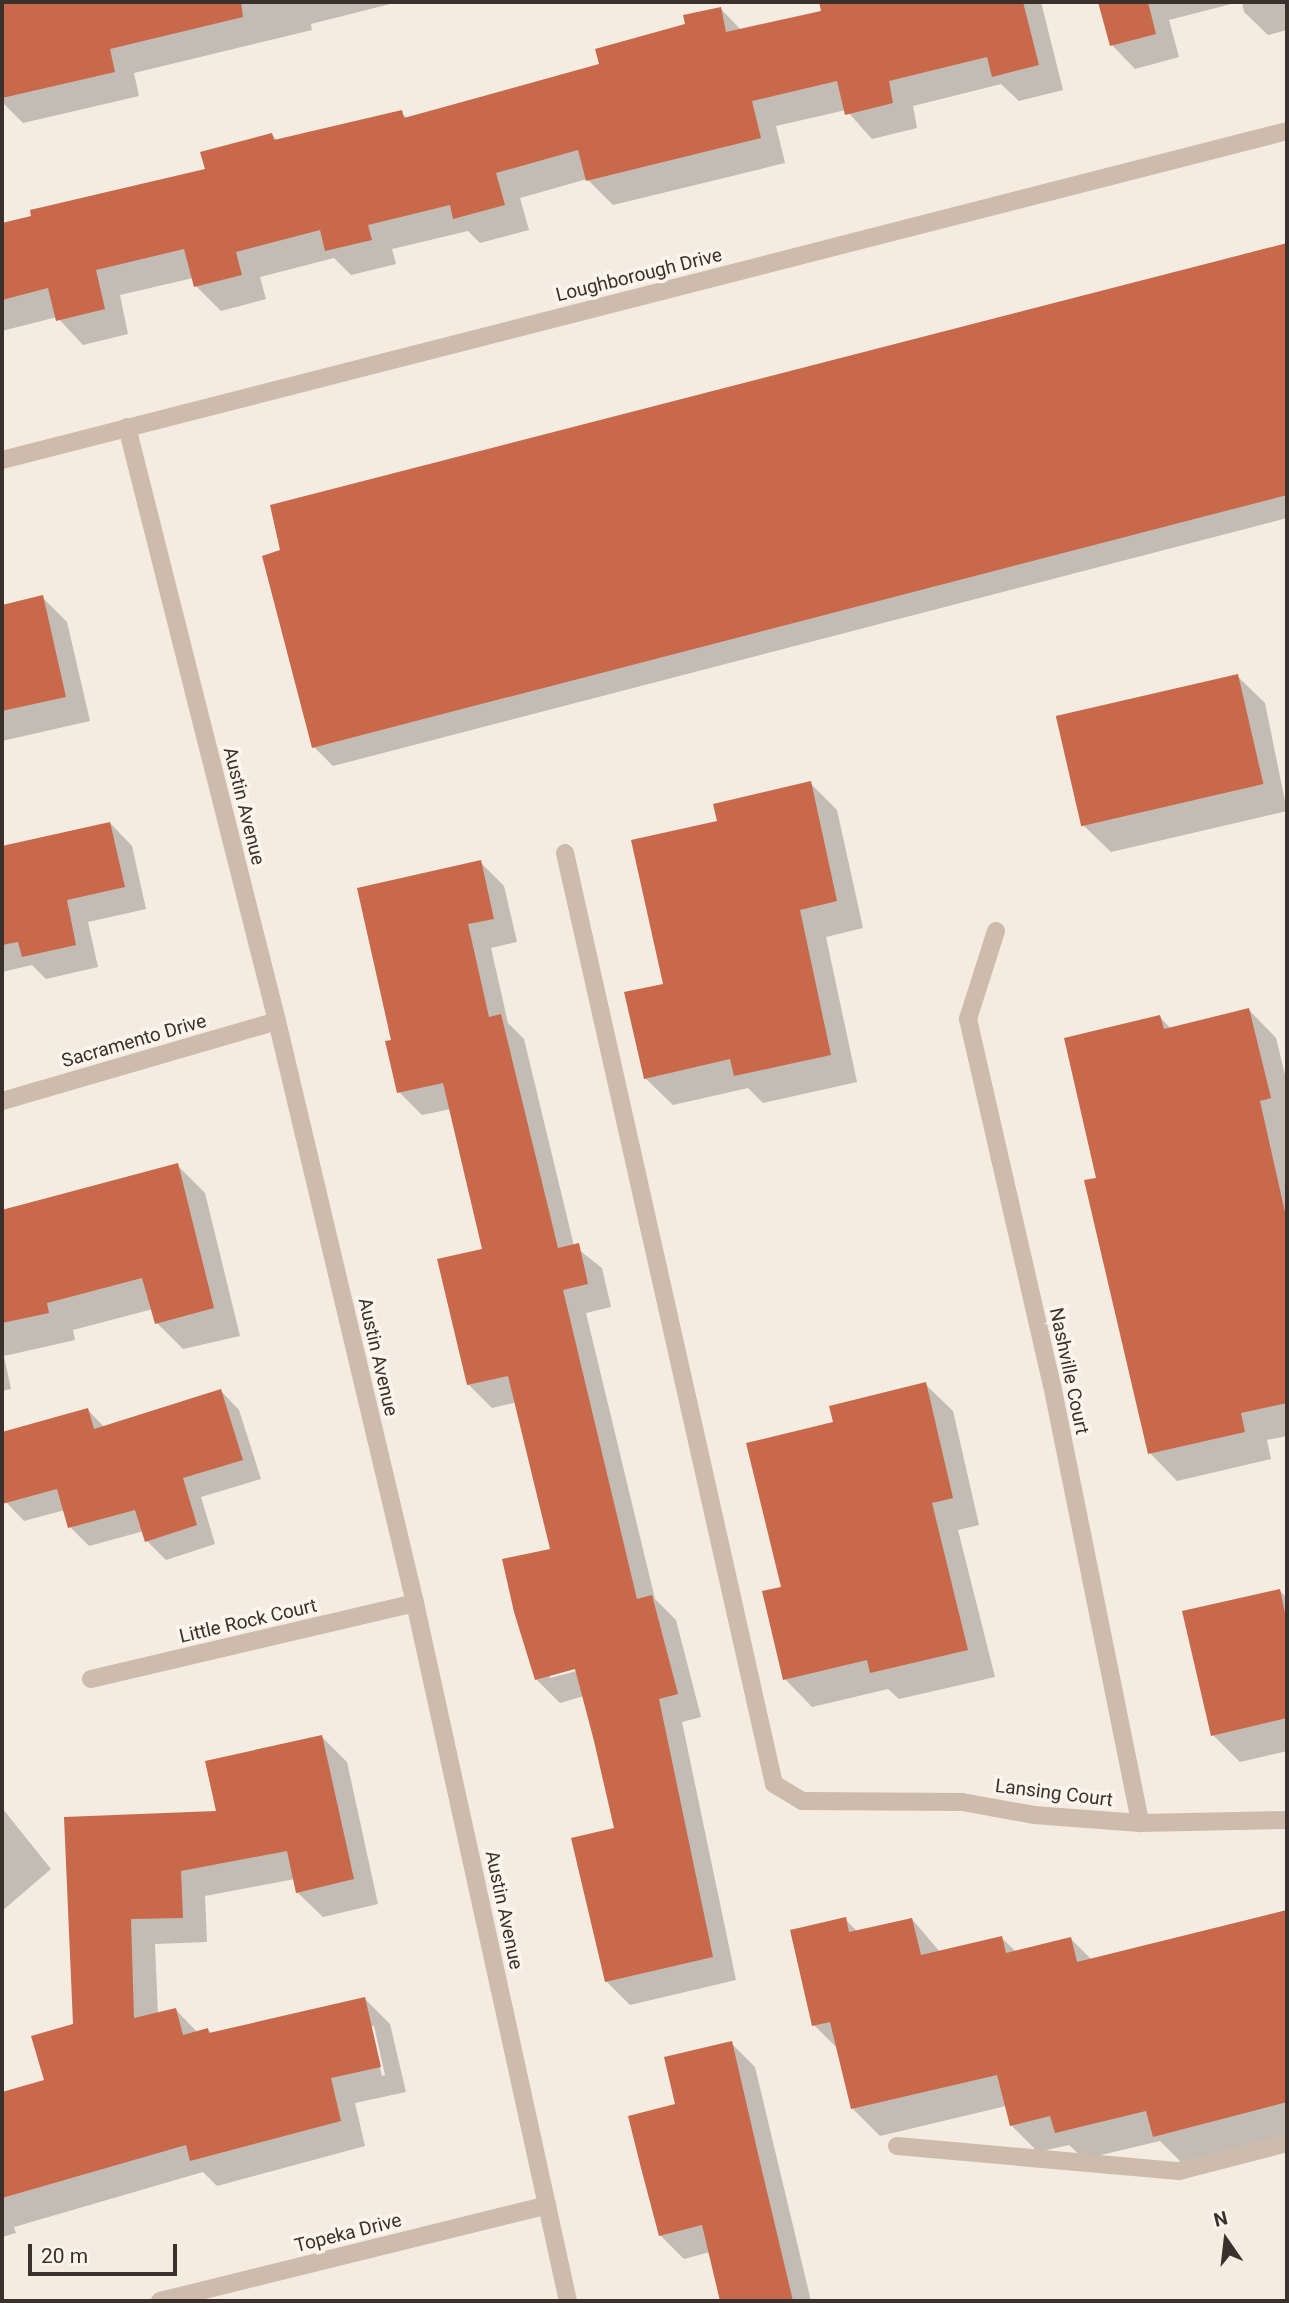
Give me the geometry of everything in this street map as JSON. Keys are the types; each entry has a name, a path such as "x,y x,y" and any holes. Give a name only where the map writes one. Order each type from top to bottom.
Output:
{"street":[{"name":"Loughborough Drive","path":"2,460 1287,131"},
{"name":"Austin Avenue","path":"127,427 277,1021 415,1603 568,2301"},
{"name":"Lansing Court","path":"565,853 774,1784 802,1801 962,1802 1034,1815 1140,1823 1287,1819"},
{"name":"Nashville Court","path":"996,931 968,1019 1052,1385 1140,1823"},
{"name":"Sacramento Drive","path":"2,1101 277,1021"},
{"name":"Little Rock Court","path":"91,1679 415,1603"},
{"path":"897,2146 1179,2171 1287,2143"},
{"name":"Topeka Drive","path":"160,2301 547,2205"}],"building":[{"path":"2,2 241,2 243,17 110,49 115,72 2,98"},
{"path":"819,2 1023,2 1039,65 992,77 987,57 889,81 893,103 845,115 837,81 752,101 761,138 586,181 578,150 496,173 505,205 453,219 450,205 368,225 372,240 325,251 320,230 236,252 242,275 194,287 184,249 96,270 105,309 56,321 48,288 2,300 2,223 31,216 30,210 205,169 200,152 272,133 274,140 402,110 404,118 599,64 595,49 685,24 683,15 721,7 726,32 821,11"},
{"path":"1098,2 1148,2 1156,34 1110,46"},
{"path":"1287,243 1287,495 312,748 262,556 280,550 270,505"},
{"path":"43,595 66,697 2,711 2,605"},
{"path":"1238,674 1263,784 1081,826 1056,716"},
{"path":"811,781 837,901 800,910 831,1055 734,1076 730,1059 644,1079 624,992 663,984 631,840 717,821 713,804"},
{"path":"110,822 125,887 67,900 76,945 22,957 18,942 2,945 2,846"},
{"path":"481,860 494,919 468,924 489,1017 501,1014 558,1248 579,1243 588,1284 563,1290 637,1599 652,1595 678,1694 659,1699 713,1957 605,1982 571,1838 614,1828 575,1669 535,1680 514,1612 502,1559 550,1549 508,1376 467,1385 437,1259 482,1249 443,1083 397,1093 385,1041 391,1040 357,888"},
{"path":"1249,1008 1271,1098 1260,1101 1287,1221 1287,1403 1241,1413 1245,1432 1148,1454 1084,1180 1096,1178 1064,1038 1160,1015 1164,1029"},
{"path":"178,1163 214,1308 155,1324 142,1278 47,1303 49,1313 2,1323 2,1210"},
{"path":"926,1382 953,1498 932,1503 968,1650 870,1673 867,1660 783,1680 762,1591 781,1587 746,1443 833,1422 829,1406"},
{"path":"221,1389 243,1460 183,1478 197,1525 145,1542 135,1510 68,1528 57,1489 2,1504 2,1432 88,1408 94,1429"},
{"path":"1280,1589 1287,1623 1287,1718 1211,1736 1182,1611"},
{"path":"322,1735 354,1879 296,1893 287,1851 181,1871 183,1918 131,1919 134,2018 176,2008 183,2035 208,2028 209,2033 365,1997 381,2067 331,2078 341,2121 190,2161 186,2145 2,2198 2,2092 44,2080 31,2036 73,2024 64,1817 216,1811 205,1761"},
{"path":"1287,1910 1287,2102 1153,2137 1146,2111 1055,2133 1050,2116 1010,2126 997,2075 851,2109 830,2022 812,2026 790,1930 846,1917 849,1932 912,1918 921,1955 1002,1936 1006,1953 1071,1937 1077,1962"},
{"path":"732,2041 793,2301 720,2301 702,2225 659,2236 628,2116 675,2104 664,2057"}]}
